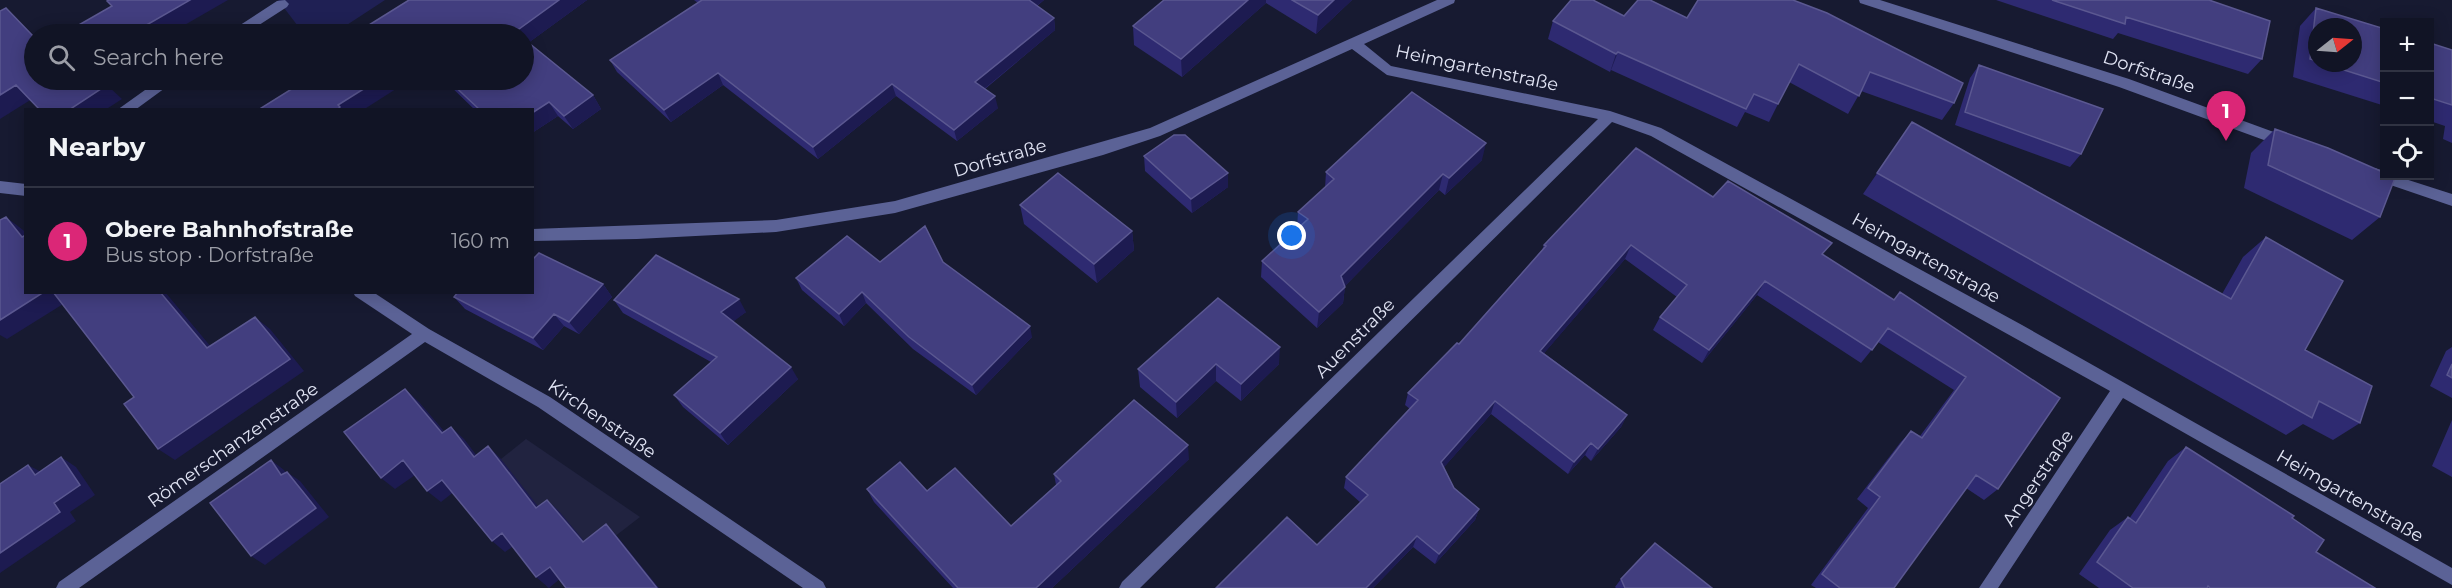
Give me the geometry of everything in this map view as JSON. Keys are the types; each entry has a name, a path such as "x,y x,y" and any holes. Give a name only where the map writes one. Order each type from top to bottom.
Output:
{"street":[{"name":"Dorfstraße","path":"534,235 638,233 776,226 895,207 1103,149 1155,132 1449,0"},
{"name":"Dorfstraße","path":"1865,0 1886,3 2124,83 2297,146"},
{"path":"252,24 282,4"},
{"name":"Heimgartenstraße","path":"1355,44 1387,70 1610,116 1666,138 2120,389 2452,578"},
{"path":"127,108 154,90"},
{"name":"Auenstraße","path":"1128,588 1610,116"},
{"path":"2361,169 2452,200"},
{"path":"0,187 24,190"},
{"name":"Kirchenstraße","path":"363,294 424,333 544,402 817,588"},
{"name":"Römerschanzenstraße","path":"65,588 424,333"},
{"name":"Angerstraße","path":"1988,588 2120,389"}],"shaded area":[{"path":"278,0 385,0 348,24 296,24"},
{"path":"526,439 640,517 548,588 515,545 501,459"}],"building":[{"path":"190,0 148,24 80,24 112,6 107,1"},
{"path":"409,0 559,0 526,24 371,24"},
{"path":"702,0 1029,0 1054,18 975,82 995,96 954,130 892,84 813,147 718,73 664,110 610,60"},
{"path":"1164,0 1248,0 1181,59 1133,26"},
{"path":"1292,0 1334,0 1318,15"},
{"path":"1571,0 1593,0 1624,16 1638,0 1650,0 1687,18 1698,0 1793,0 1827,13 1963,83 1954,103 1870,72 1859,96 1799,64 1778,104 1754,94 1746,109 1618,52 1616,54 1553,21"},
{"path":"2052,0 2209,0 2270,21 2262,59 2126,17 2125,24"},
{"path":"6,8 24,27 24,90 99,90 72,108 38,108 16,85 0,95 0,11"},
{"path":"2316,8 2349,18 2315,18"},
{"path":"2362,22 2380,27 2380,81 2350,72 2362,72"},
{"path":"2434,44 2452,50 2452,105 2434,99"},
{"path":"534,47 593,95 564,116 549,102 534,112 534,108 478,108 459,90 534,90"},
{"path":"1979,65 2103,109 2081,154 1965,112"},
{"path":"290,90 362,90 338,105 339,108 261,108"},
{"path":"1412,92 1486,143 1449,178 1443,174 1341,276 1345,287 1319,312 1262,261 1308,219 1298,212 1334,179 1326,172"},
{"path":"1912,122 2231,299 2266,237 2343,281 2305,350 2372,386 2360,423 2319,401 2312,418 1877,173"},
{"path":"2275,129 2328,148 2380,171 2380,180 2394,180 2380,217 2268,165"},
{"path":"1174,135 1185,135 1228,173 1191,199 1144,156"},
{"path":"1636,148 1713,197 1728,181 1832,243 1822,254 1894,300 1900,292 2060,398 1998,489 1976,475 1894,588 1840,588 1822,574 1880,497 1868,488 1911,431 1922,438 1966,377 1888,328 1872,350 1765,281 1709,350 1660,317 1687,285 1631,245 1540,351 1627,415 1598,449 1591,443 1574,462 1495,401 1441,462 1454,488 1479,509 1439,554 1417,536 1366,588 1216,588 1287,517 1317,545 1368,495 1346,477 1418,400 1408,393 1457,343 1459,344 1546,246 1544,245"},
{"path":"1058,173 1132,231 1094,264 1020,205"},
{"path":"6,217 22,237 24,236 24,294 41,294 0,320 0,220"},
{"path":"925,226 943,262 1030,326 972,385 909,337 862,292 839,314 796,278 847,236 880,262"},
{"path":"539,253 603,284 569,322 554,314 533,338 454,297 456,294 534,294 534,258"},
{"path":"656,255 739,299 721,312 791,367 720,433 674,395 717,357 614,300"},
{"path":"55,294 162,294 207,348 255,317 290,359 158,449 124,404 134,397"},
{"path":"1218,298 1280,347 1241,384 1216,364 1176,402 1138,369"},
{"path":"2452,364 2452,378 2447,375"},
{"path":"405,389 442,433 451,427 474,457 488,446 536,508 547,500 583,542 606,524 657,588 566,588 550,567 536,577 502,533 492,541 442,480 427,491 403,460 381,478 344,432"},
{"path":"1134,400 1188,445 1036,588 958,588 867,489 900,462 927,491 955,468 1011,526 1061,481 1054,474"},
{"path":"2186,447 2294,516 2292,518 2324,540 2316,552 2375,588 2210,588 2208,586 2207,588 2133,588 2097,562 2128,517 2136,523"},
{"path":"61,457 80,485 54,503 60,512 0,553 0,484 28,465 35,475"},
{"path":"271,460 281,475 287,472 316,508 251,556 210,503"},
{"path":"1655,543 1712,588 1625,588 1621,579"}],"place":[{"name":"Obere Bahnhofstraße","path":"2226,141"}]}
